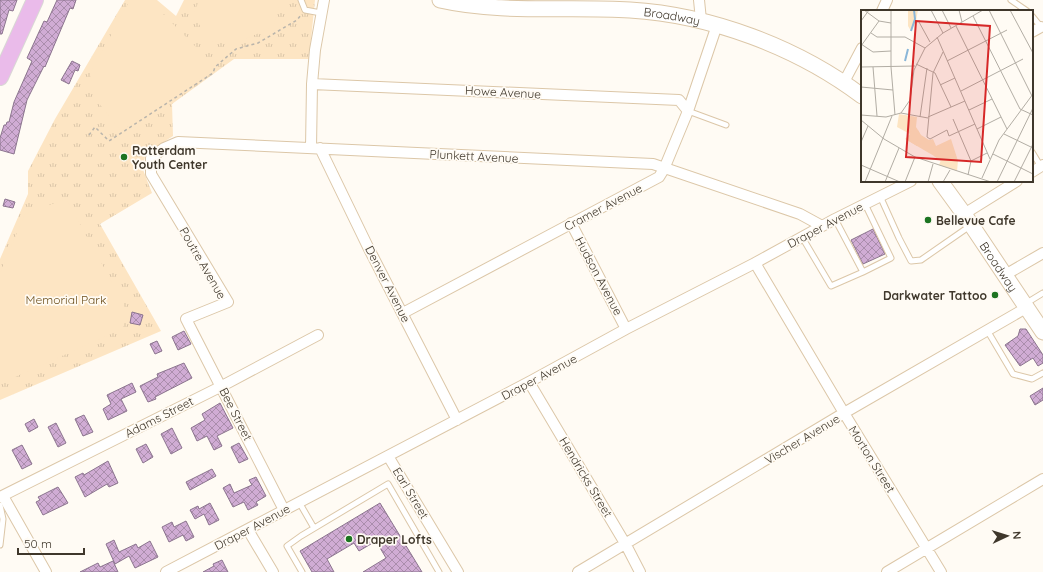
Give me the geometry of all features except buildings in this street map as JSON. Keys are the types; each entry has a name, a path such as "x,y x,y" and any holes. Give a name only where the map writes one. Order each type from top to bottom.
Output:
{"main road":[{"path":"1,70 35,0"},
{"name":"Broadway","path":"440,0 461,4 557,10 629,10 668,14 701,20 803,59 844,82 861,95"},
{"name":"Broadway","path":"941,182 968,219 1043,332"}],"street":[{"name":"Denver Avenue","path":"324,0 315,50 312,84 315,148 457,420"},
{"path":"699,0 701,20"},
{"path":"882,10 887,0"},
{"name":"Cramer Avenue","path":"402,313 659,177 664,169 688,111 717,25"},
{"path":"844,82 861,50"},
{"name":"Howe Avenue","path":"312,84 680,100 688,111"},
{"name":"Plunkett Avenue","path":"159,186 151,174 151,158 164,148 178,142 653,164 800,214 822,226"},
{"name":"Draper Avenue","path":"166,572 529,382 626,329 755,264 835,219 909,182"},
{"path":"968,219 1016,182"},
{"name":"Poutre Avenue","path":"159,186 228,302 186,319"},
{"name":"Hudson Avenue","path":"571,223 626,329"},
{"path":"1005,274 1043,253"},
{"name":"Morton Street","path":"755,264 941,572"},
{"name":"Vischer Avenue","path":"578,572 626,545 844,413 987,330 1025,306"},
{"name":"Bee Street","path":"186,319 222,386 284,510"},
{"name":"Adams Street","path":"1,499 318,335"},
{"name":"Hendricks Street","path":"529,382 626,545 640,572"},
{"name":"Earl Street","path":"388,456 458,572"},
{"path":"887,572 1043,479"},
{"path":"1,499 46,572"},
{"path":"248,530 273,572"}],"lane":[{"path":"301,0 305,10 321,13"},
{"path":"1011,0 1026,10"},
{"path":"1033,19 1036,29"},
{"path":"688,111 726,125"},
{"path":"1033,155 1038,168"},
{"path":"880,196 911,261 921,260 961,230 968,219"},
{"path":"802,237 831,286 891,258 865,204"},
{"path":"835,219 863,272"},
{"path":"1025,306 1043,293"},
{"path":"987,330 1013,374 1032,379 1043,373"},
{"path":"302,572 287,546 314,528 388,484 439,572"},
{"path":"0,545 1,499"},
{"path":"299,502 314,528"}],"path":[{"path":"89,135 95,127 109,141 213,73 215,67 236,49 258,43 297,20 305,10"}],"green space":[{"name":"Memorial Park","path":"125,0 157,0 176,16 184,0 315,0 309,59 234,59 172,104 173,136 146,154 142,167 152,193 100,224 161,331 0,400 0,259 28,194 28,171 55,119"},
{"path":"130,0 149,0 211,62 212,73 121,131 94,97 90,74"},
{"path":"199,0 276,0 279,8 273,27 231,45 207,40 194,14"},
{"path":"66,199 128,314 122,329 4,382 0,374 0,273 25,214"}],"place":[{"name":"Rotterdam Youth Center","path":"124,157"},
{"name":"Bellevue Cafe","path":"928,220"},
{"name":"Darkwater Tattoo","path":"995,295"},
{"name":"Draper Lofts","path":"349,539"}]}
